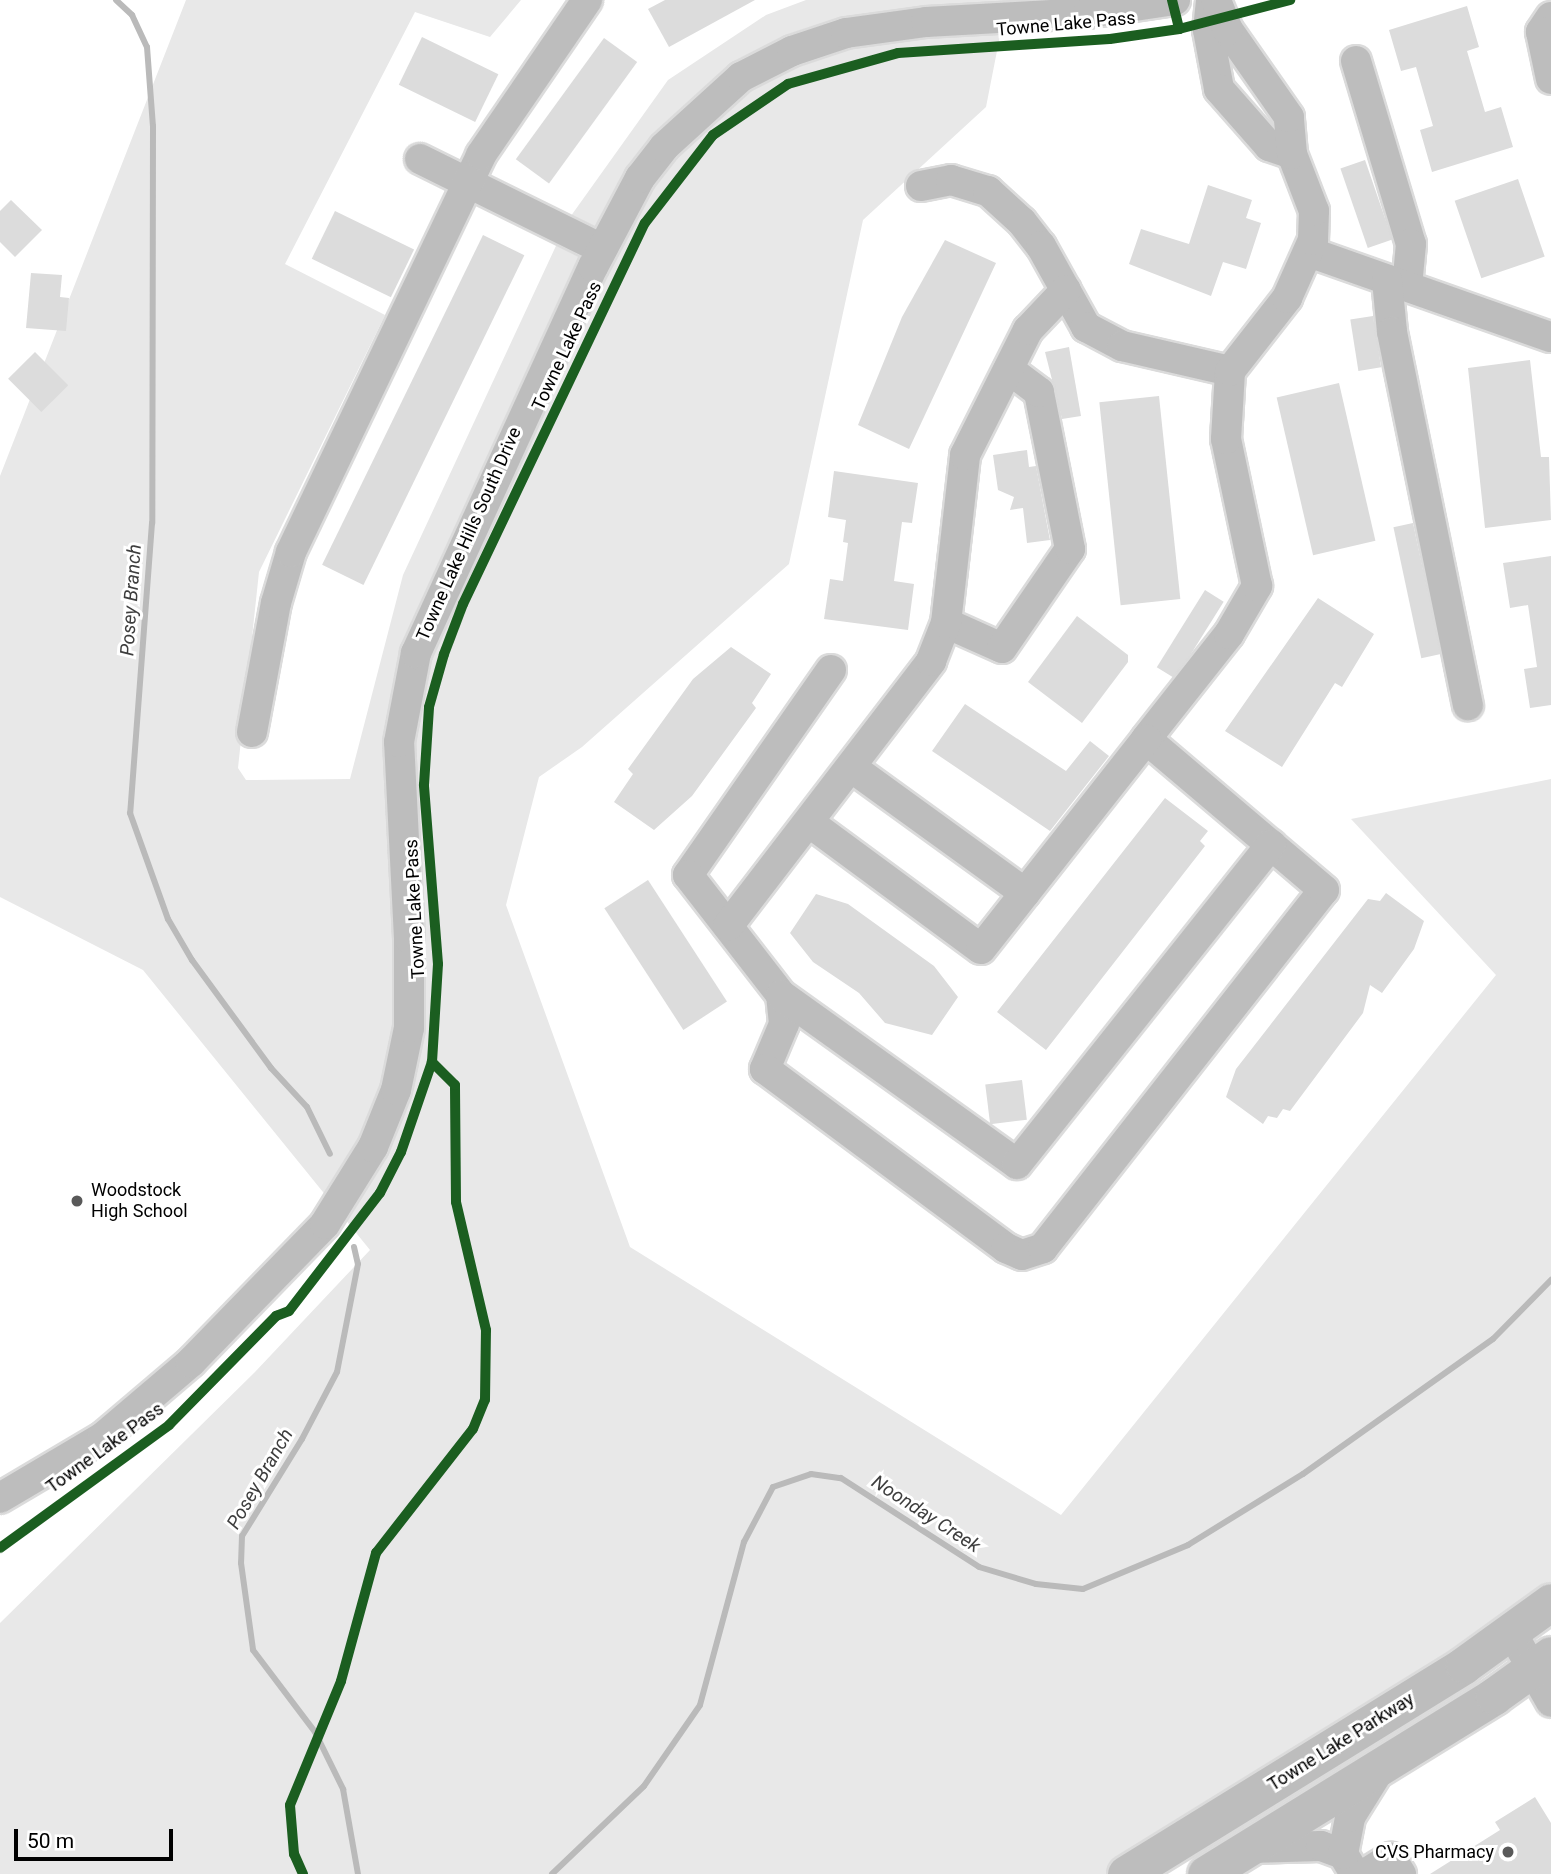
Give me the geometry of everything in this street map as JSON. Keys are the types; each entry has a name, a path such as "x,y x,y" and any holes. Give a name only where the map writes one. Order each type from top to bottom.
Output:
{"main road":[{"name":"Towne Lake Parkway","path":"1126,1874 1512,1633 1551,1602"},
{"path":"1206,1874 1381,1767 1546,1660"}],"street":[{"path":"253,732 276,603 291,552 481,155 587,0"},
{"name":"Towne Lake Hills South Drive","path":"5,1497 103,1437 191,1362 325,1224 373,1147 399,1080 411,996 399,790 399,741 411,673 426,624 602,249 640,178 688,121 741,77 792,51 846,33 893,25 1088,13 1175,0"},
{"path":"1214,0 1208,30 1219,89 1269,146 1292,154"},
{"path":"810,822 981,950 1229,634 1257,586 1226,439 1230,371 1287,298 1309,252 1314,211 1292,154 1289,117 1228,30 1214,0"},
{"path":"1551,17 1541,32 1551,79"},
{"path":"1356,61 1411,244 1397,283 1392,332 1468,705"},
{"path":"420,159 602,249"},
{"path":"921,186 951,180 988,191 1022,222 1066,290 1086,327 1122,346 1230,371"},
{"path":"1309,252 1551,337"},
{"path":"727,926 810,822 931,661 946,623 965,455 1028,330 1066,290"},
{"path":"946,623 1002,648 1070,549 1039,392 1009,369"},
{"path":"831,670 688,875 781,995 1017,1164 1271,845"},
{"path":"781,995 784,1024 765,1069 1006,1248 1022,1255 1043,1248 1324,890 1146,739"},
{"path":"851,767 1025,893"},
{"path":"1512,1633 1546,1660 1551,1702"},
{"path":"1248,1848 1305,1844 1349,1864 1350,1817 1381,1767"},
{"path":"1364,1874 1396,1866"}],"shaded area":[{"path":"186,0 521,0 490,37 415,12 285,264 385,315 259,572 238,768 246,780 350,779 403,575 568,220 668,80 766,15 806,0 1007,0 986,107 863,220 789,564 582,747 539,777 506,905 630,1247 1061,1515 1496,975 1351,819 1551,779 1551,1600 1128,1874 0,1874 0,1623 255,1372 370,1250 143,970 0,897 0,476"}],"building":[{"path":"665,0 755,0 669,47 648,9"},
{"path":"1467,6 1479,47 1467,51 1485,112 1501,107 1513,147 1432,172 1420,130 1433,126 1416,67 1401,71 1389,30"},
{"path":"422,37 498,74 475,122 399,85"},
{"path":"604,38 637,62 549,183 516,159"},
{"path":"1365,160 1392,239 1368,248 1340,168"},
{"path":"1518,179 1545,257 1481,278 1455,201"},
{"path":"1208,185 1252,200 1246,218 1261,223 1246,269 1223,262 1211,296 1129,264 1141,229 1189,244"},
{"path":"11,200 42,230 15,257 0,242 0,211"},
{"path":"335,211 414,250 391,297 312,259"},
{"path":"483,235 524,255 363,585 322,565"},
{"path":"945,240 996,263 909,449 858,425 902,317"},
{"path":"31,273 62,275 60,297 69,298 66,331 26,328"},
{"path":"1373,316 1381,367 1358,371 1350,320"},
{"path":"1069,347 1081,416 1062,419 1045,352"},
{"path":"35,352 68,385 41,412 8,379"},
{"path":"1530,360 1541,457 1549,457 1551,520 1485,528 1468,368"},
{"path":"1339,383 1375,541 1313,555 1277,397"},
{"path":"1159,396 1180,599 1121,605 1099,402"},
{"path":"1027,450 1029,467 1036,466 1050,540 1027,543 1023,508 1010,510 1014,497 998,490 993,455"},
{"path":"834,471 918,483 912,523 902,522 894,581 914,584 908,630 824,619 830,579 843,581 848,543 843,542 846,520 828,517"},
{"path":"1413,523 1441,654 1421,658 1393,527"},
{"path":"1551,556 1551,705 1530,708 1524,669 1537,667 1528,605 1510,608 1503,563"},
{"path":"1205,590 1224,602 1175,679 1157,667"},
{"path":"1318,598 1374,634 1342,687 1335,683 1282,767 1225,731"},
{"path":"1077,616 1128,655 1128,662 1082,723 1028,682"},
{"path":"731,647 771,674 752,703 756,708 692,796 654,830 614,802 633,774 628,769 693,679"},
{"path":"965,704 1066,771 1090,741 1109,756 1050,831 932,751"},
{"path":"1165,798 1208,831 1200,841 1205,846 1046,1050 997,1012"},
{"path":"648,880 727,1002 683,1030 604,908"},
{"path":"1386,893 1424,921 1414,949 1382,993 1370,985 1363,1013 1290,1111 1283,1109 1277,1118 1268,1116 1263,1124 1226,1097 1236,1069 1368,899 1380,901"},
{"path":"816,894 848,904 934,966 958,997 932,1035 885,1023 859,993 813,962 790,933"},
{"path":"1022,1080 1027,1120 990,1124 985,1085"},
{"name":"CVS Pharmacy","path":"1535,1797 1551,1823 1551,1874 1430,1874 1500,1830 1495,1822"}],"waterway":[{"name":"Posey Branch","path":"116,0 132,15 147,47 153,126 152,523 130,813 168,919 192,960 271,1068 307,1107 330,1154"},
{"name":"Posey Branch","path":"354,1247 358,1264 337,1372 302,1439 242,1536 241,1563 253,1650 315,1732 343,1789 358,1874"},
{"name":"Noonday Creek","path":"552,1874 644,1786 700,1705 744,1542 773,1487 811,1474 841,1478 979,1567 1036,1584 1083,1589 1188,1545 1303,1474 1493,1339 1551,1280"}],"cycle path":[{"path":"1172,0 1179,29 1290,0"},
{"name":"Towne Lake Pass","path":"0,1548 169,1425 276,1316 289,1311 380,1193 401,1152 432,1062 438,964 424,785 429,707 444,654 463,604 645,223 713,135 788,84 898,53 1110,39 1179,29"},
{"path":"303,1874 294,1854 290,1805 341,1681 376,1553 473,1429 485,1400 486,1330 456,1202 455,1085 432,1062"}],"place":[{"name":"Woodstock High School","path":"77,1201"},
{"name":"CVS Pharmacy","path":"1508,1852"}]}
